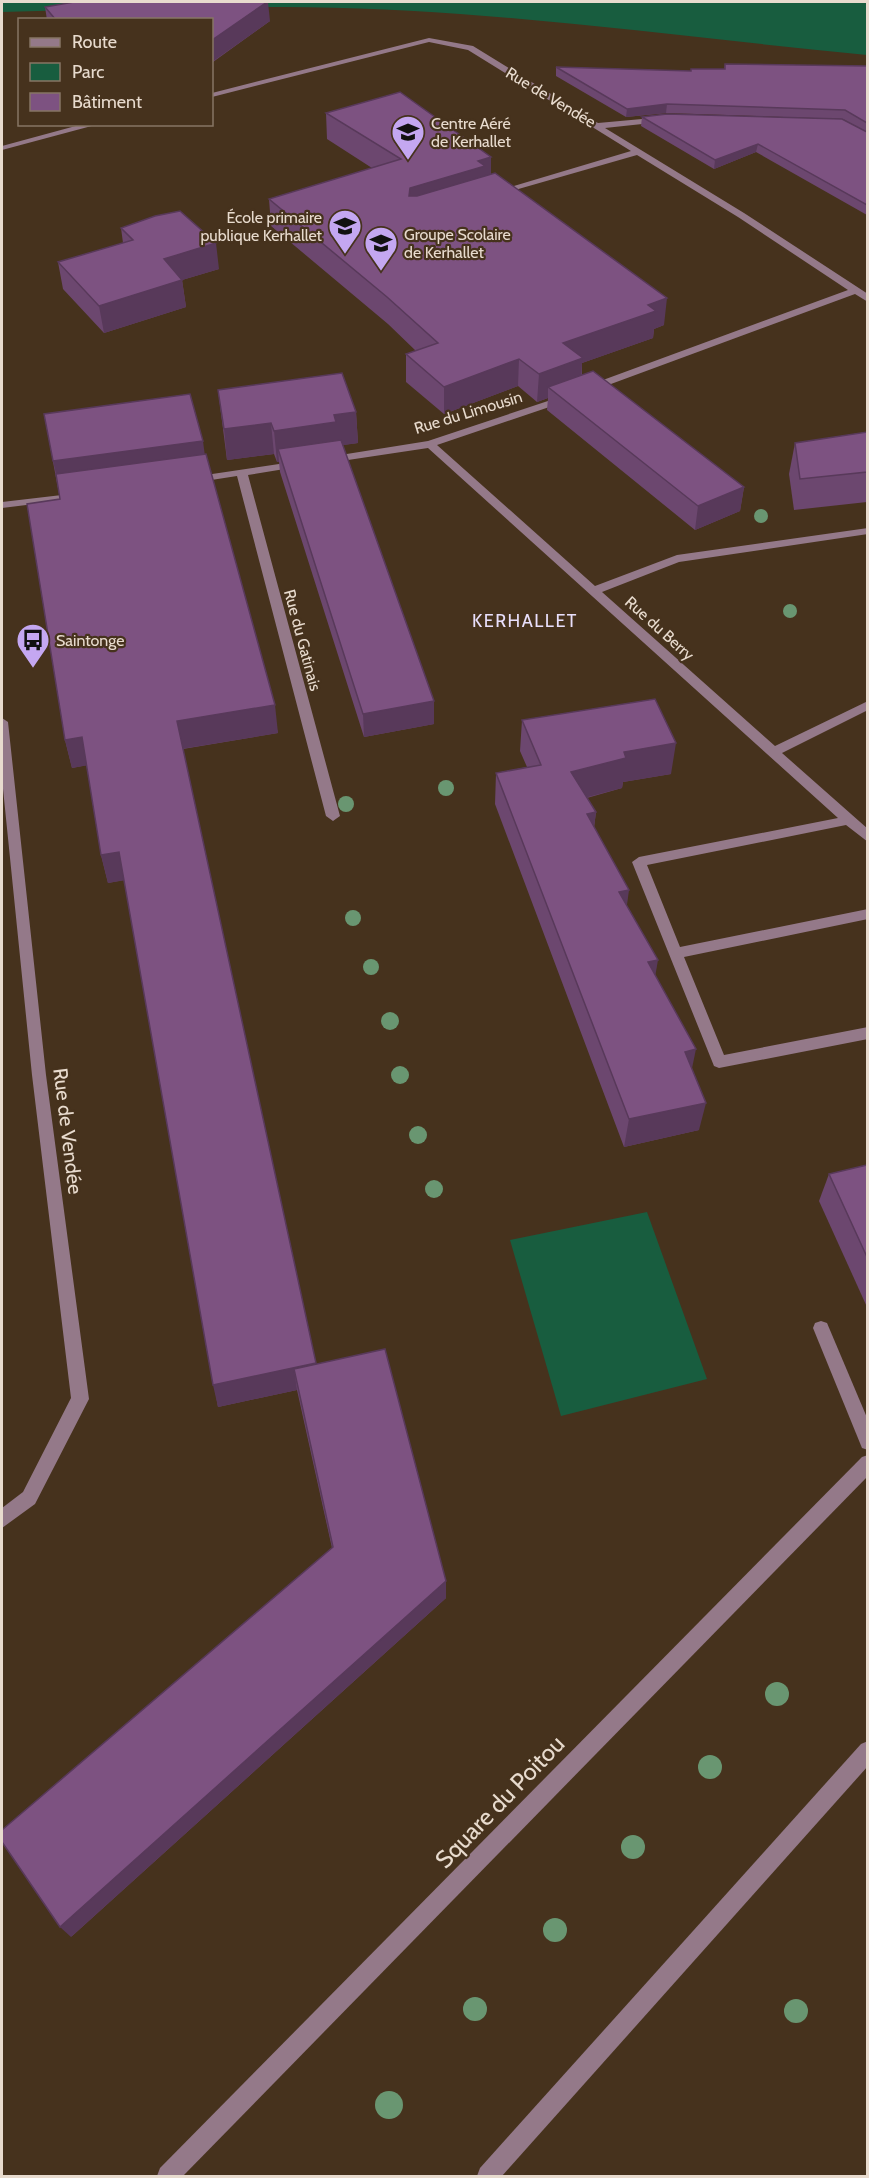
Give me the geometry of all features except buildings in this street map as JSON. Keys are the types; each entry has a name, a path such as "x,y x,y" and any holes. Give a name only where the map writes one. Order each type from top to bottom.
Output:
{"street":[{"name":"Rue de Vendée","path":"213,95 429,40 470,48 741,215 867,299"},
{"path":"598,126 666,118"},
{"path":"2,148 87,126"},
{"path":"491,196 638,152"},
{"name":"Rue du Limousin","path":"182,481 430,444 559,400 855,291"},
{"name":"Rue du Berry","path":"430,444 867,837"},
{"name":"Rue du Gatinais","path":"242,473 333,816"},
{"path":"2,505 87,494"},
{"path":"593,591 676,559 867,531"},
{"path":"774,752 867,705"},
{"name":"Rue de Vendée","path":"2,730 39,1075 80,1399 29,1498 2,1519"},
{"path":"849,820 639,862 719,1062 867,1033"},
{"path":"676,953 867,914"},
{"path":"821,1328 867,1442"},
{"name":"Square du Poitou","path":"168,2176 867,1463"},
{"path":"488,2176 867,1751"}],"green space":[{"path":"2,2 867,2 867,55 562,23 403,10 231,7 2,12"},
{"path":"647,1212 707,1379 561,1416 510,1240"}],"place":[{"name":"Centre Aéré de Kerhallet","path":"408,161"},
{"name":"École primaire publique Kerhallet","path":"345,255"},
{"name":"Groupe Scolaire de Kerhallet","path":"381,272"},
{"name":"Saintonge","path":"33,669"}],"district":[{"name":"KERHALLET","path":"525,621"}]}
